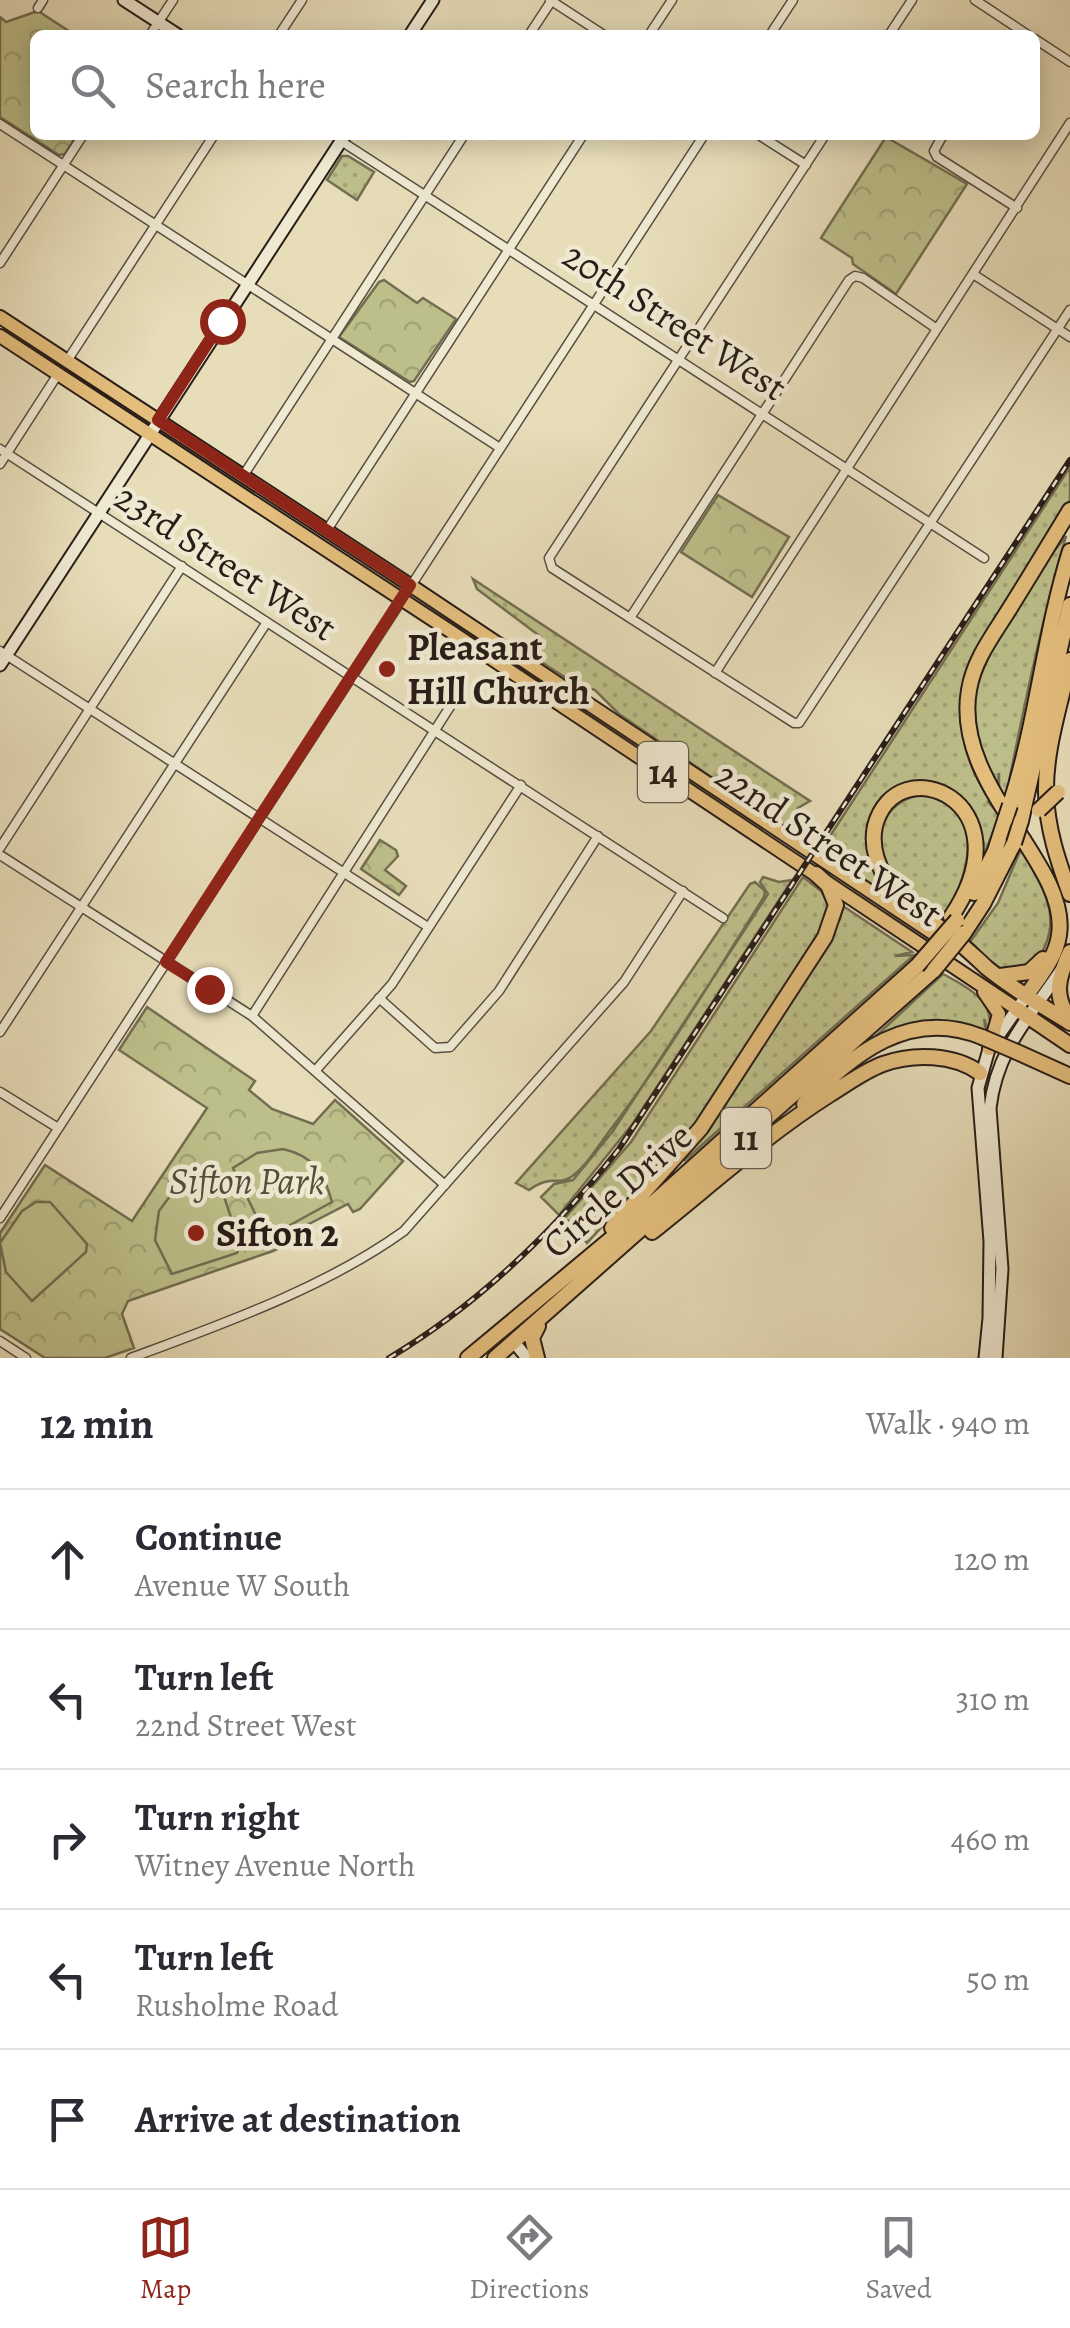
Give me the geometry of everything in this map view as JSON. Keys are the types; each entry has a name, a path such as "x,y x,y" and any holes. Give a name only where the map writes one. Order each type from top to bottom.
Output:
{"highway":[{"path":"1033,999 1060,934 1058,908 978,761 968,714 968,692 980,658 1070,510"},
{"name":"Circle Drive","path":"471,1358 573,1268 642,1214 917,966 1003,868 1015,845 1015,818 1033,716 1054,606 1070,551"},
{"name":"Circle Drive","path":"495,1358 934,970 1015,818 1070,604"},
{"path":"1070,660 1046,793 1053,842 1070,894"},
{"path":"957,923 974,871 974,827 963,806 948,795 926,788 908,791 887,804 873,838 880,868 901,896 994,973 1023,974 1034,969 1060,934"},
{"path":"1015,818 1039,810 1064,790"},
{"path":"573,1268 685,1148 825,936 836,904 828,885 816,874"},
{"path":"1067,960 1058,994 1070,1022"},
{"name":"22nd Street West","path":"994,973 1070,1022"},
{"name":"22nd Street West","path":"1023,1013 1070,1044"},
{"path":"586,1279 783,1126 859,1054 894,1034 929,1027 950,1028 1070,1076"},
{"path":"783,1126 865,1072 899,1059 938,1058 970,1066 980,1073"},
{"path":"471,1358 514,1342 517,1328 642,1214"},
{"path":"537,1358 532,1338 548,1312"}],"main road":[{"path":"124,0 170,30"},
{"path":"413,30 433,0"},
{"path":"2,657 338,140"},
{"name":"22nd Street West","path":"0,317 994,973"},
{"name":"22nd Street West","path":"0,336 1023,1013"},
{"path":"996,1358 1002,1269 990,1108 998,1064 1023,1013 1067,960"},
{"path":"969,976 999,1014 986,1043 978,1100 990,1241 984,1358"},
{"path":"986,1043 1023,1013"},
{"path":"514,1342 527,1358"}],"street":[{"path":"153,30 173,0"},
{"path":"283,30 302,0"},
{"path":"532,30 551,0 596,30"},
{"path":"652,30 672,0"},
{"path":"773,30 792,0"},
{"path":"893,30 912,0"},
{"path":"976,0 1020,30"},
{"path":"1011,30 1014,26"},
{"path":"1040,42 1070,62"},
{"path":"714,672 1070,123"},
{"path":"0,124 500,448"},
{"path":"0,263 80,140"},
{"path":"68,361 211,140"},
{"name":"20th Street West","path":"344,140 984,558"},
{"path":"243,476 461,140"},
{"path":"326,530 580,140"},
{"path":"0,1218 701,140"},
{"path":"767,140 806,165"},
{"path":"822,140 548,562 798,723 1070,310"},
{"path":"940,140 934,151 937,157 1017,208"},
{"path":"972,274 1070,337"},
{"path":"630,618 849,280 855,276 937,329"},
{"path":"0,464 3,451 58,374"},
{"name":"23rd Street West","path":"3,451 723,918"},
{"path":"0,848 182,566"},
{"path":"0,1032 267,622"},
{"path":"2,657 90,709 428,927"},
{"path":"252,1016 460,691"},
{"path":"316,1070 392,984 521,785"},
{"path":"379,998 436,1048 450,1047 499,991 598,836"},
{"path":"0,855 252,1016 445,1185"},
{"path":"136,1356 238,1319 381,1248 404,1231 624,982 683,891"},
{"path":"0,1092 58,1128"},
{"path":"0,1341 26,1358"}],"green space":[{"path":"38,11 67,30 30,30 30,136 0,117 0,17 6,22"},
{"path":"36,140 74,140 65,154 59,155"},
{"path":"884,140 891,140 967,184 896,294 821,238"},
{"path":"342,156 374,172 357,200 327,180"},
{"path":"384,280 417,303 423,298 456,319 414,381 339,337"},
{"path":"1070,467 1070,500 962,693 962,723 971,764 992,801 988,802 1000,815 982,860 980,832 972,810 955,793 929,782 870,821 868,844 873,864 897,900 888,898 819,853"},
{"path":"718,495 789,537 752,597 681,552"},
{"path":"1066,536 1040,635 1005,801 999,792 999,773 997,789 976,733 975,694 1007,621"},
{"path":"473,579 810,801 798,808 786,828 619,714 595,690 574,683 524,651 535,647 541,637 477,589"},
{"path":"918,795 942,798 957,808 966,824 966,864 960,886 941,922 935,904 937,920 894,878 881,853 886,818 897,805"},
{"path":"380,840 396,850 398,856 385,870 406,886 399,895 361,869"},
{"path":"1021,849 1049,907 1049,935 1033,966 1003,971 972,949 975,946 970,942 998,903"},
{"path":"763,877 779,882 792,880 634,1122 559,1215 541,1197 554,1184 573,1180 613,1131 768,894 760,882"},
{"path":"803,877 821,891 828,904 819,936 700,1120 587,1243 564,1219 631,1142"},
{"path":"755,882 765,891 764,897 671,1044 588,1161 566,1179 543,1182 529,1190 516,1183 651,1031"},
{"path":"843,906 912,952 895,956 914,955 684,1161 828,939"},
{"path":"943,974 984,1003 990,1022 989,1033 984,1019 987,1035 932,1024 876,1036"},
{"name":"Sifton Park","path":"147,1007 255,1081 249,1090 272,1109 313,1124 335,1100 403,1161 360,1209 353,1212 348,1204 307,1225 310,1233 273,1251 128,1301 122,1314 134,1348 105,1358 45,1358 0,1329 0,1233 45,1165 132,1221 207,1108 119,1050"},
{"path":"283,1149 303,1156 316,1167 332,1202 270,1236 265,1234 233,1168 257,1153"},
{"name":"Sifton 2","path":"218,1178 240,1245 237,1253 172,1274 155,1240 159,1211 173,1192 184,1185"},
{"path":"36,1202 50,1202 87,1244 86,1252 32,1301 6,1272 0,1243 22,1211"}],"railway":[{"path":"389,1358 453,1314 513,1264 569,1208 619,1149 1070,460"}],"place":[{"name":"Pleasant Hill Church","path":"387,669"},
{"name":"Sifton 2","path":"196,1233"}],"route":[{"path":"209,989 166,962 410,585 158,420 222,321"}]}
